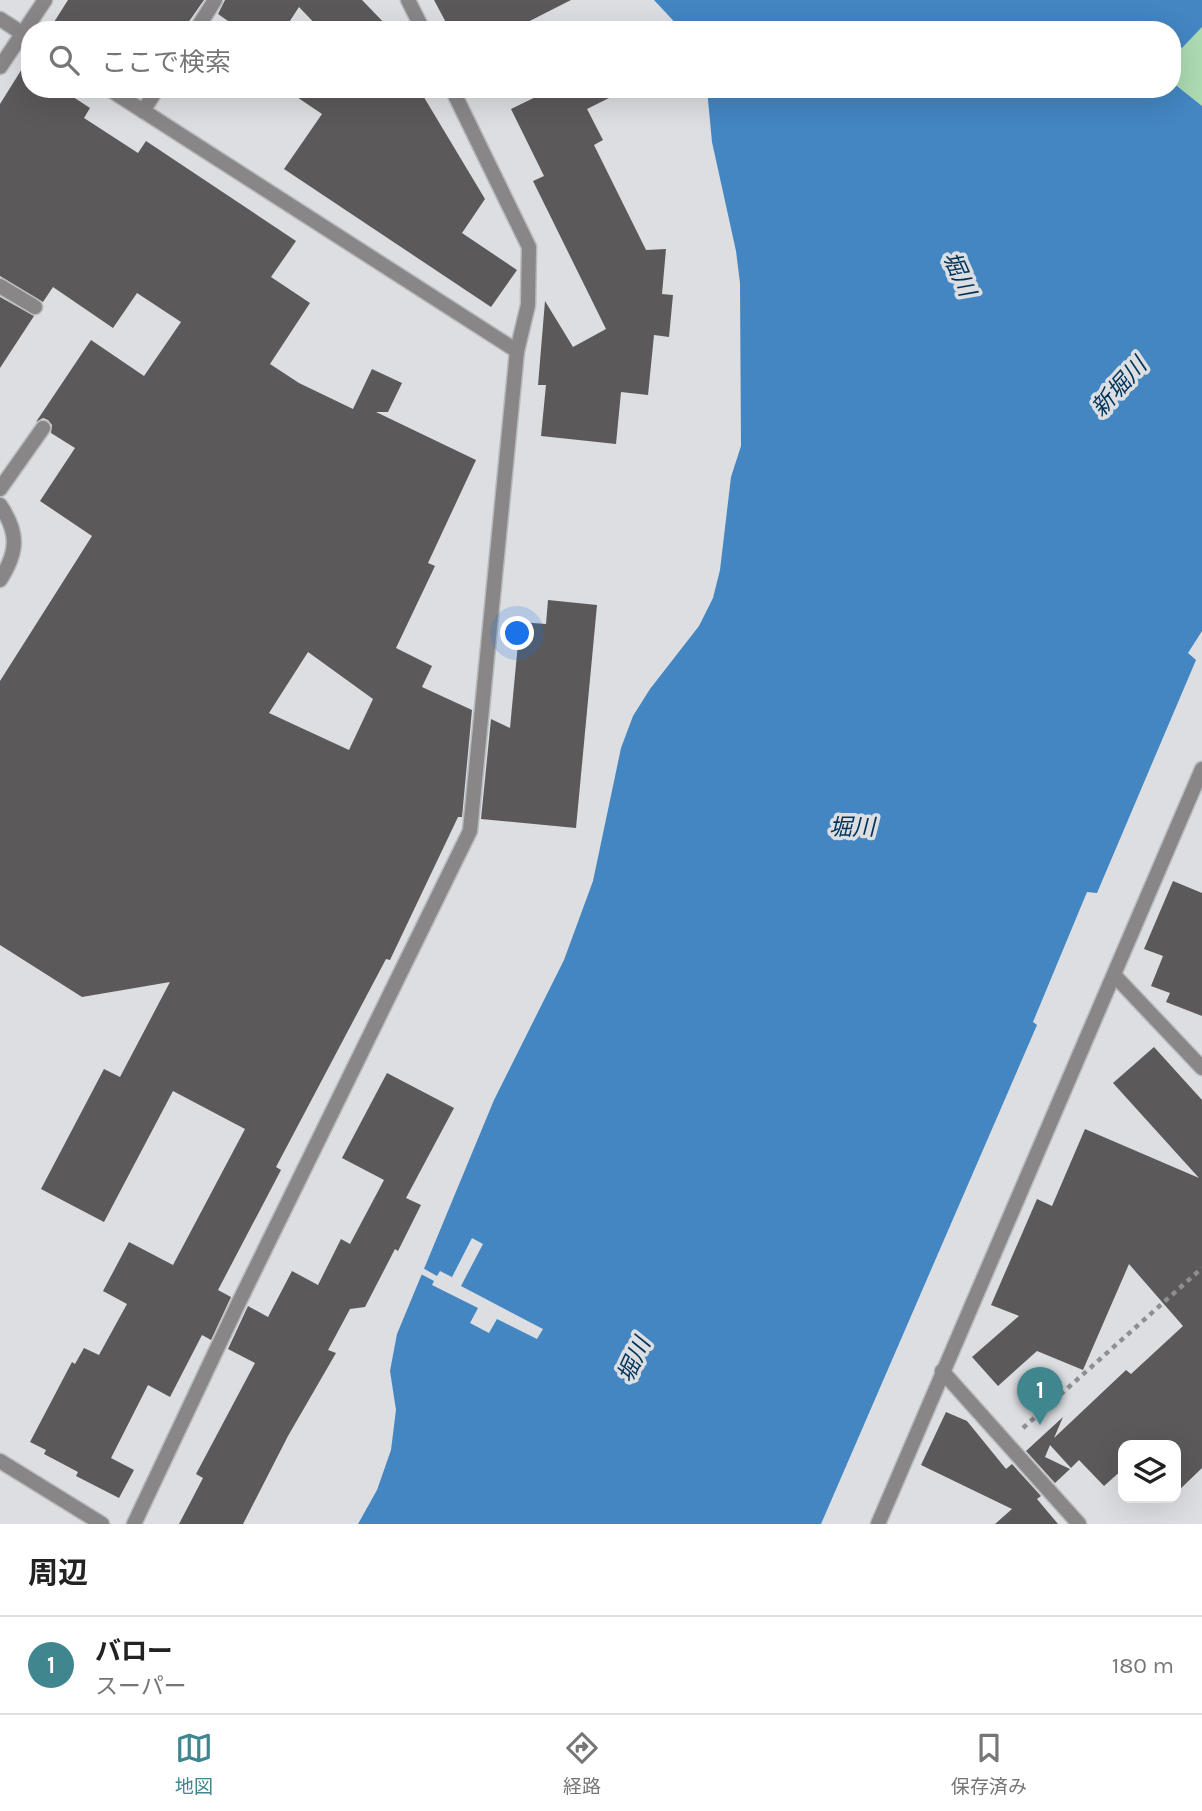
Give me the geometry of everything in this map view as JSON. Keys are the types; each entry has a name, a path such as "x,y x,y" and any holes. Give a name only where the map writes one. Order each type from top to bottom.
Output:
{"street":[{"path":"34,21 45,0"},
{"path":"202,21 215,0"},
{"path":"408,0 418,21"},
{"path":"0,19 21,33"},
{"path":"0,67 21,42"},
{"path":"123,98 517,351"},
{"path":"143,111 151,98"},
{"path":"134,1524 470,831 517,351 528,304 529,247 456,98"},
{"path":"0,286 35,307"},
{"path":"0,489 43,428"},
{"path":"0,505 15,537 10,563 0,580"},
{"path":"878,1524 1202,769"},
{"path":"1115,976 1202,1068"},
{"path":"942,1371 1079,1524"},
{"path":"0,1461 102,1524"}],"path":[{"path":"1007,1443 1202,1268"}],"green space":[{"path":"1202,27 1202,106 1181,89 1182,48"}],"water":[{"path":"654,0 1202,0 1202,27 1182,48 1181,21 674,21"},
{"name":"堀川","path":"1181,89 1202,106 1202,631 1188,653 1196,660 1097,893 1087,892 1033,1022 1037,1025 821,1524 358,1524 377,1490 391,1450 396,1410 390,1371 397,1334 494,1100 564,960 593,881 621,748 633,716 650,689 699,626 713,598 720,570 731,477 741,446 740,283 736,251 712,142 708,98 1181,98"}],"pier":[{"path":"472,1238 483,1244 461,1286 543,1329 537,1339 497,1319 489,1333 470,1323 478,1308 432,1285 434,1281 419,1273 421,1267 437,1276 440,1271 452,1277"}],"building":[{"path":"68,0 204,0 189,21 55,21"},
{"path":"225,0 362,0 382,21 312,21 299,7 290,21 228,21 218,14"},
{"path":"434,0 571,0 530,21 445,21"},
{"path":"21,70 21,98 75,98 90,108 84,118 138,153 146,141 296,241 271,277 310,303 270,364 299,383 353,409 372,369 402,383 388,412 376,412 476,460 428,563 435,566 396,648 432,666 422,687 472,710 462,817 458,817 390,960 386,959 276,1167 281,1170 218,1290 231,1297 211,1340 202,1335 170,1397 148,1385 111,1458 134,1470 119,1498 76,1476 78,1472 44,1454 46,1450 30,1442 72,1362 75,1364 84,1348 99,1355 127,1304 103,1291 129,1242 173,1265 245,1129 173,1091 104,1222 41,1189 104,1069 120,1077 170,982 82,997 0,945 0,681 92,536 40,501 75,448 51,433 52,425 48,420 43,418 36,422 91,340 144,376 181,322 137,293 113,328 53,287 43,302 0,276 0,104","holes":["308,652 373,699 349,750 269,713"]},
{"path":"298,98 424,98 485,199 462,233 517,270 491,307 284,169 322,114"},
{"path":"534,98 609,98 587,109 603,140 594,145 646,250 666,249 662,294 673,295 669,337 654,335 648,395 621,392 616,444 541,436 546,385 538,385 545,301 573,347 606,329 533,181 544,176 511,109"},
{"path":"0,297 34,316 0,368"},
{"path":"548,600 597,605 576,828 481,819 491,719 510,728 520,622 546,624"},
{"path":"1173,881 1202,893 1202,1016 1166,1002 1170,993 1151,986 1163,956 1144,949"},
{"path":"1154,1047 1202,1100 1202,1468 1181,1488 1181,1440 1118,1440 1118,1473 1104,1486 1079,1460 1071,1468 1050,1445 1045,1457 1070,1469 1055,1483 1026,1451 1063,1417 1054,1438 1126,1370 1131,1374 1183,1326 1129,1264 1083,1370 1037,1351 998,1386 972,1357 1019,1316 991,1305 1037,1199 1052,1206 1085,1129 1199,1178 1113,1083"},
{"path":"387,1073 454,1108 406,1198 421,1205 365,1307 350,1309 328,1350 336,1353 288,1436 243,1524 179,1524 203,1478 196,1474 255,1363 228,1349 248,1306 268,1317 292,1271 318,1285 341,1239 350,1244 384,1180 342,1158"},
{"path":"946,1412 967,1421 1006,1469 1012,1464 1041,1496 1037,1499 1058,1524 995,1524 1012,1509 921,1465"}],"place":[{"name":"バロー","path":"1040,1425"}],"water label":[{"name":"新堀川","path":"1119,387"}]}
